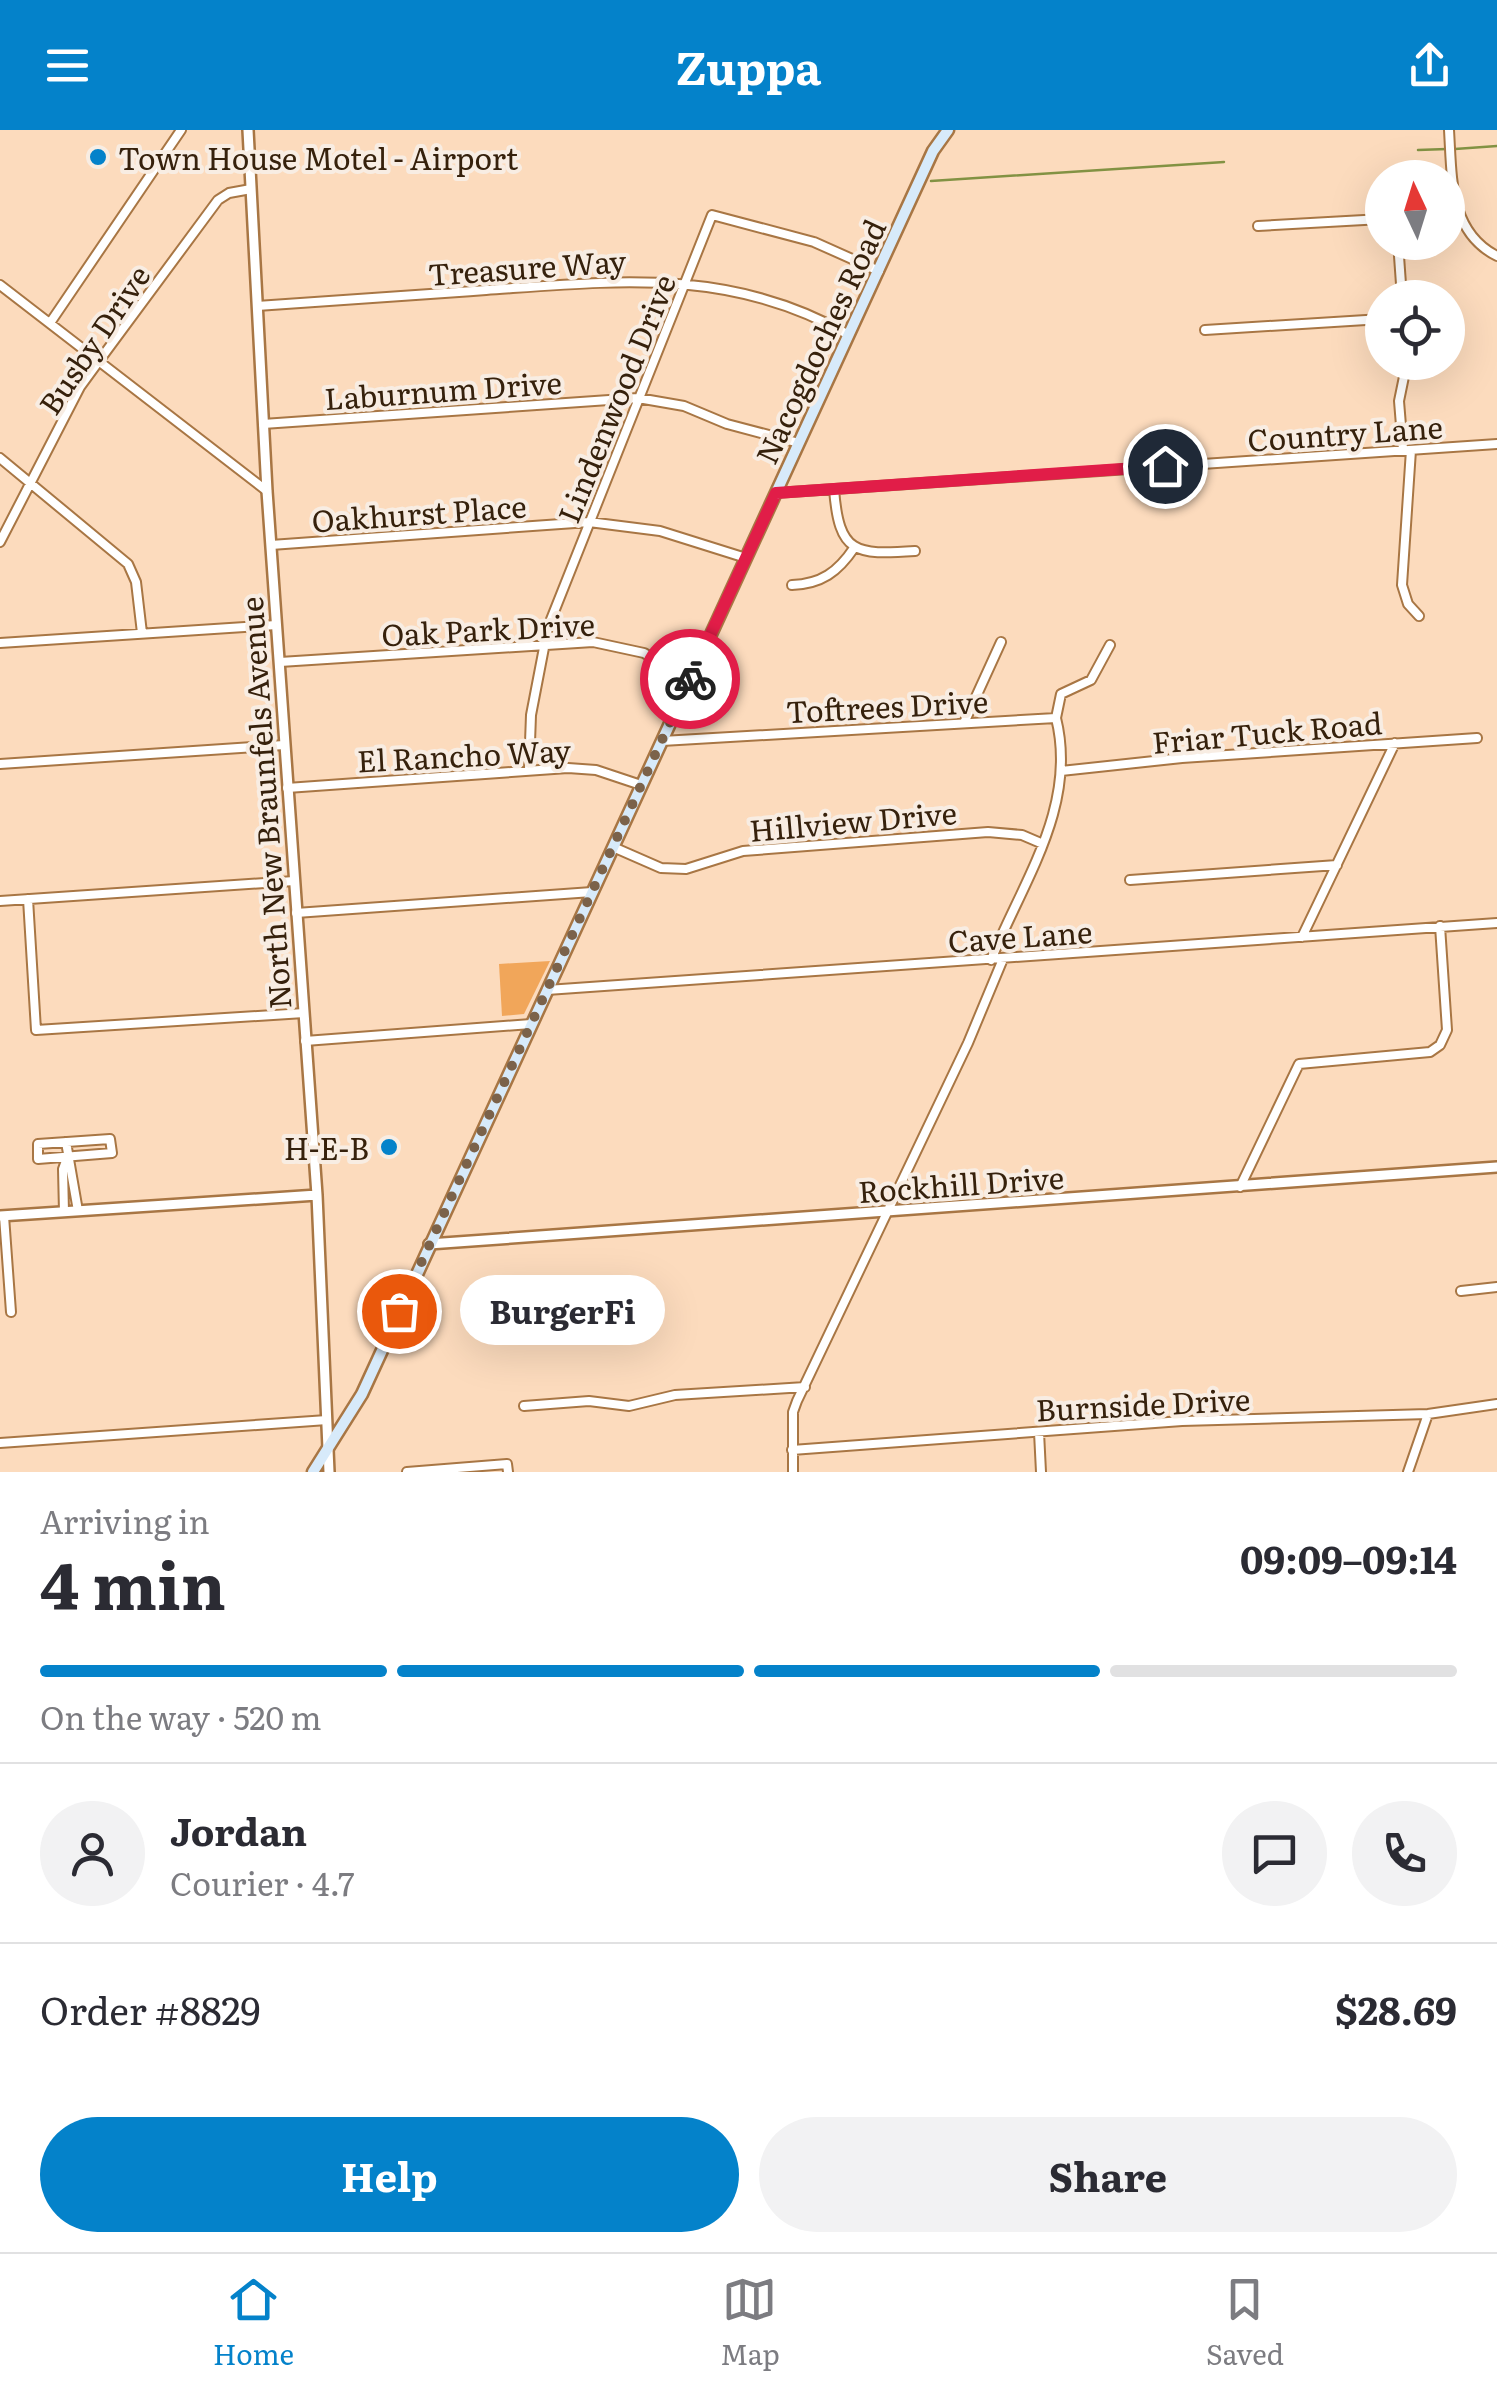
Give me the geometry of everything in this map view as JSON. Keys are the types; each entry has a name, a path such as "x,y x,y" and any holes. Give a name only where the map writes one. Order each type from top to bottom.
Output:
{"main road":[{"name":"Nacogdoches Road","path":"933,151 936,130"},
{"name":"Nacogdoches Road","path":"313,1472 362,1394 933,151 948,130"}],"street":[{"path":"50,324 182,130"},
{"name":"North New Braunfels Avenue","path":"248,130 267,491 317,1195 330,1472"},
{"path":"1449,134 1451,160"},
{"name":"Busby Drive","path":"0,542 99,361 218,200 229,192 251,189"},
{"name":"Lindenwood Drive","path":"529,770 531,715 543,644 712,215 814,242 878,272"},
{"path":"1258,226 1365,219"},
{"path":"1465,224 1480,246 1497,256"},
{"name":"Treasure Way","path":"258,306 601,282 686,283 727,288 791,307 849,336"},
{"path":"0,285 267,491"},
{"path":"1205,330 1365,319"},
{"path":"1403,380 1399,401 1407,450 1402,584 1408,604 1419,616"},
{"name":"Laburnum Drive","path":"263,424 638,398 684,406 727,424 799,443"},
{"name":"Country Lane","path":"776,493 1497,444"},
{"path":"0,458 128,564 136,582 142,634"},
{"path":"834,489 840,533 854,548 876,554 915,552"},
{"name":"Oakhurst Place","path":"271,545 589,522 660,531 746,558"},
{"path":"792,585 824,579 842,565 854,548"},
{"path":"0,643 276,625"},
{"name":"Oak Park Drive","path":"280,662 594,642 627,648 659,660 690,680"},
{"path":"964,722 1002,642"},
{"path":"991,960 1058,807 1061,770 1056,718 1061,694 1091,680 1110,644"},
{"name":"Toftrees Drive","path":"662,741 1056,718"},
{"name":"Friar Tuck Road","path":"1061,770 1477,738"},
{"path":"1302,937 1394,744"},
{"path":"0,764 284,745"},
{"name":"El Rancho Way","path":"287,788 529,770 596,770 642,785"},
{"name":"Hillview Drive","path":"612,847 674,870 743,851 988,832 1022,835 1043,844"},
{"path":"1130,880 1337,865"},
{"path":"0,900 294,881"},
{"path":"296,913 592,892"},
{"path":"28,899 36,1030 304,1013"},
{"name":"Cave Lane","path":"547,990 1497,923"},
{"path":"1240,1188 1300,1064 1430,1052 1440,1045 1448,1030 1440,926"},
{"path":"794,1472 792,1412 968,1043 1003,959"},
{"path":"305,1042 530,1024"},
{"path":"110,1139 112,1153 38,1159 38,1144 66,1142 110,1139"},
{"path":"92,1140 94,1155"},
{"path":"66,1142 78,1211"},
{"path":"64,1212 63,1180 68,1158"},
{"name":"Rockhill Drive","path":"429,1244 1497,1168"},
{"path":"63,1180 74,1180"},
{"path":"11,1312 2,1216 317,1195"},
{"path":"1461,1291 1497,1287"},
{"path":"524,1406 589,1401 628,1406 675,1395 805,1387"},
{"name":"Burnside Drive","path":"792,1450 1182,1422 1428,1414 1497,1404"},
{"path":"1408,1472 1428,1414"},
{"path":"0,1443 327,1420"},
{"path":"1039,1432 1042,1472"},
{"path":"407,1472 507,1464 508,1472"}],"shaded area":[{"path":"550,961 524,1014 502,1016 499,964"}],"waterway":[{"path":"1455,149 1497,146"},
{"path":"1418,150 1447,149"},
{"path":"931,181 1224,162"}],"way so far":[{"path":"399,1311 690,679"}],"place":[{"name":"Town House Motel - Airport","path":"98,157"},
{"name":"H-E-B","path":"389,1147"},
{"name":"BurgerFi","path":"399,1311"}],"route":[{"path":"690,679 776,493 1165,466"}]}
